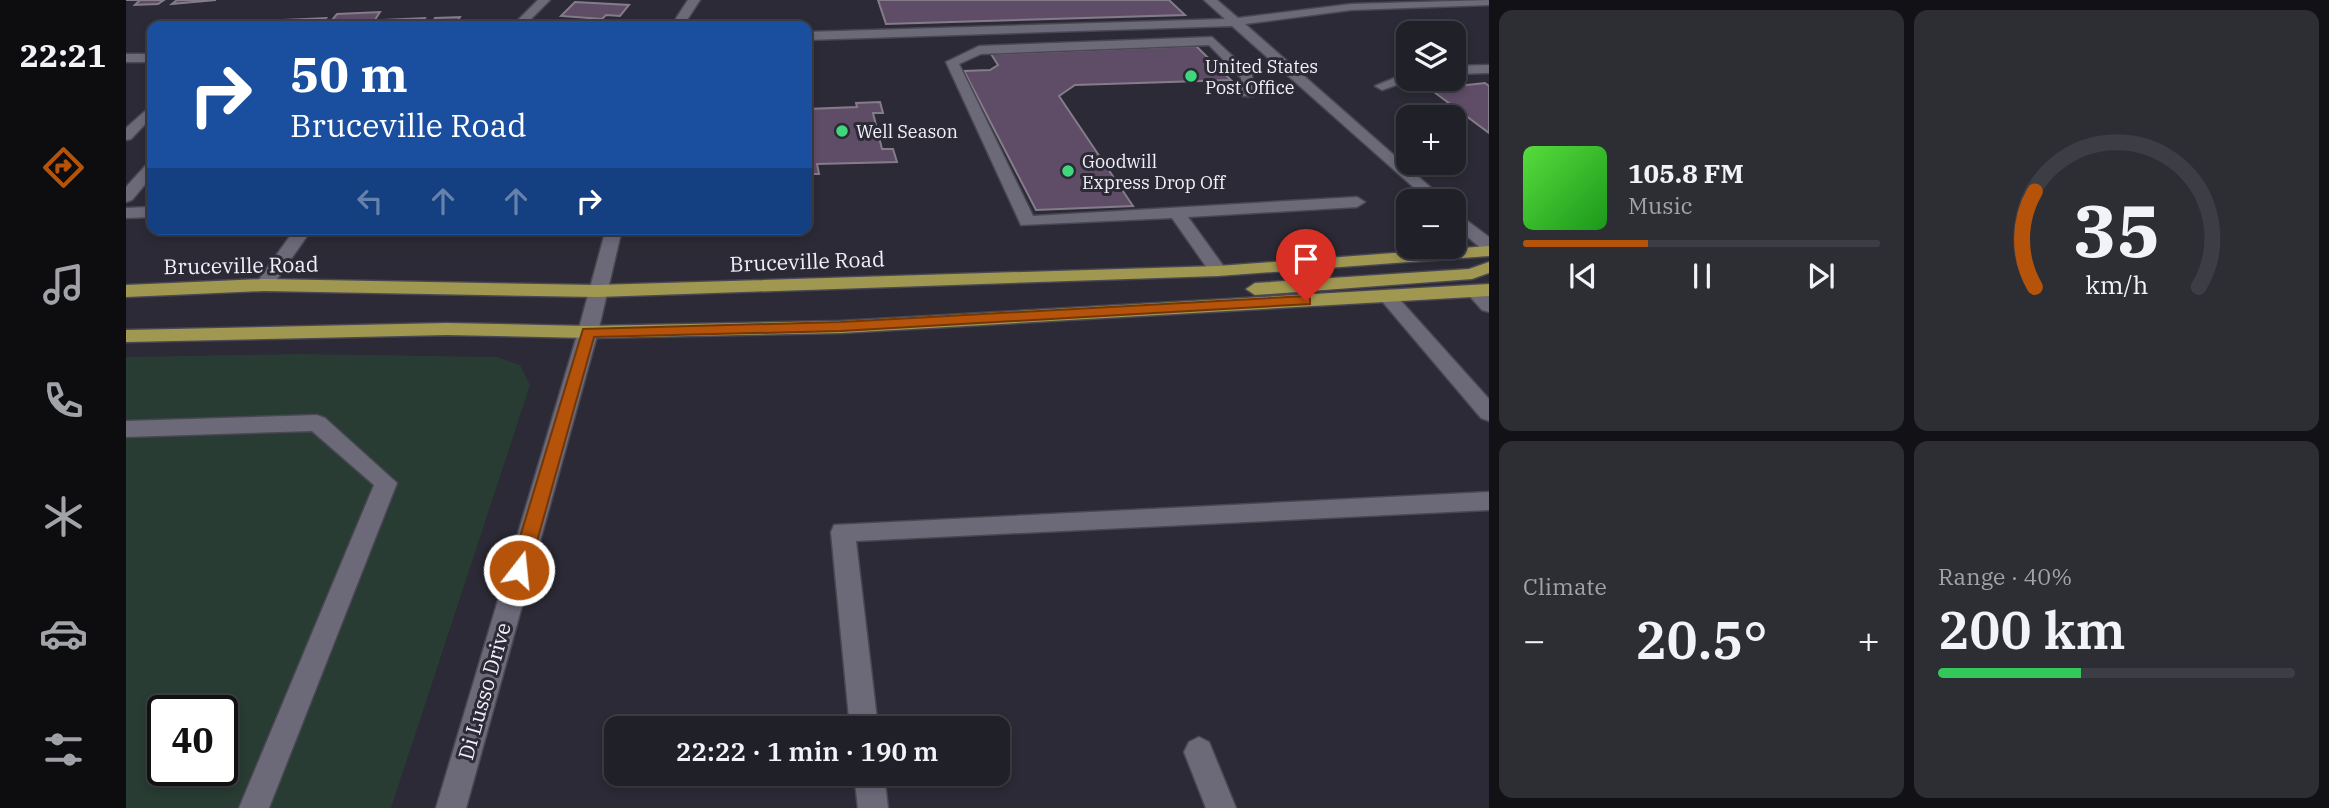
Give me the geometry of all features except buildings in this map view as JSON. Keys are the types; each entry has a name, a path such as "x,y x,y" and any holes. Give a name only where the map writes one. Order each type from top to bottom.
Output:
{"main road":[{"name":"Bruceville Road","path":"126,291 264,285 597,291 1218,271 1489,249"},
{"path":"1144,310 1205,293 1472,274 1489,267"},
{"path":"126,336 447,329 588,332 841,327 1482,290"}],"street":[{"path":"523,21 544,0"},
{"path":"680,21 694,0"},
{"path":"1210,0 1424,189"},
{"path":"812,36 1236,22 1351,7 1489,2"},
{"path":"1248,93 1247,76 1212,41 979,50 952,62 1027,221 1357,202"},
{"path":"126,58 147,58"},
{"path":"1466,70 1489,69"},
{"path":"1382,86 1396,81"},
{"path":"126,136 147,115"},
{"path":"126,197 147,173"},
{"path":"126,213 147,212"},
{"path":"1177,214 1218,271"},
{"path":"1466,227 1489,249"},
{"path":"264,285 300,235"},
{"name":"Di Lusso Drive","path":"451,808 588,332 612,235"},
{"path":"1482,290 1489,306"},
{"path":"1387,296 1486,409"},
{"path":"126,429 317,423 386,484 254,808"},
{"path":"863,716 843,532 1489,501"},
{"path":"1199,752 1221,808"},
{"path":"870,786 873,808"}],"green space":[{"path":"298,354 497,357 520,365 530,385 391,808 126,808 126,357"}],"place":[{"name":"United States Post Office","path":"1191,76"},
{"name":"Well Season","path":"842,131"},
{"name":"Goodwill Express Drop Off","path":"1068,171"}],"route":[{"path":"519,570 588,332 841,327 1306,301"}]}
